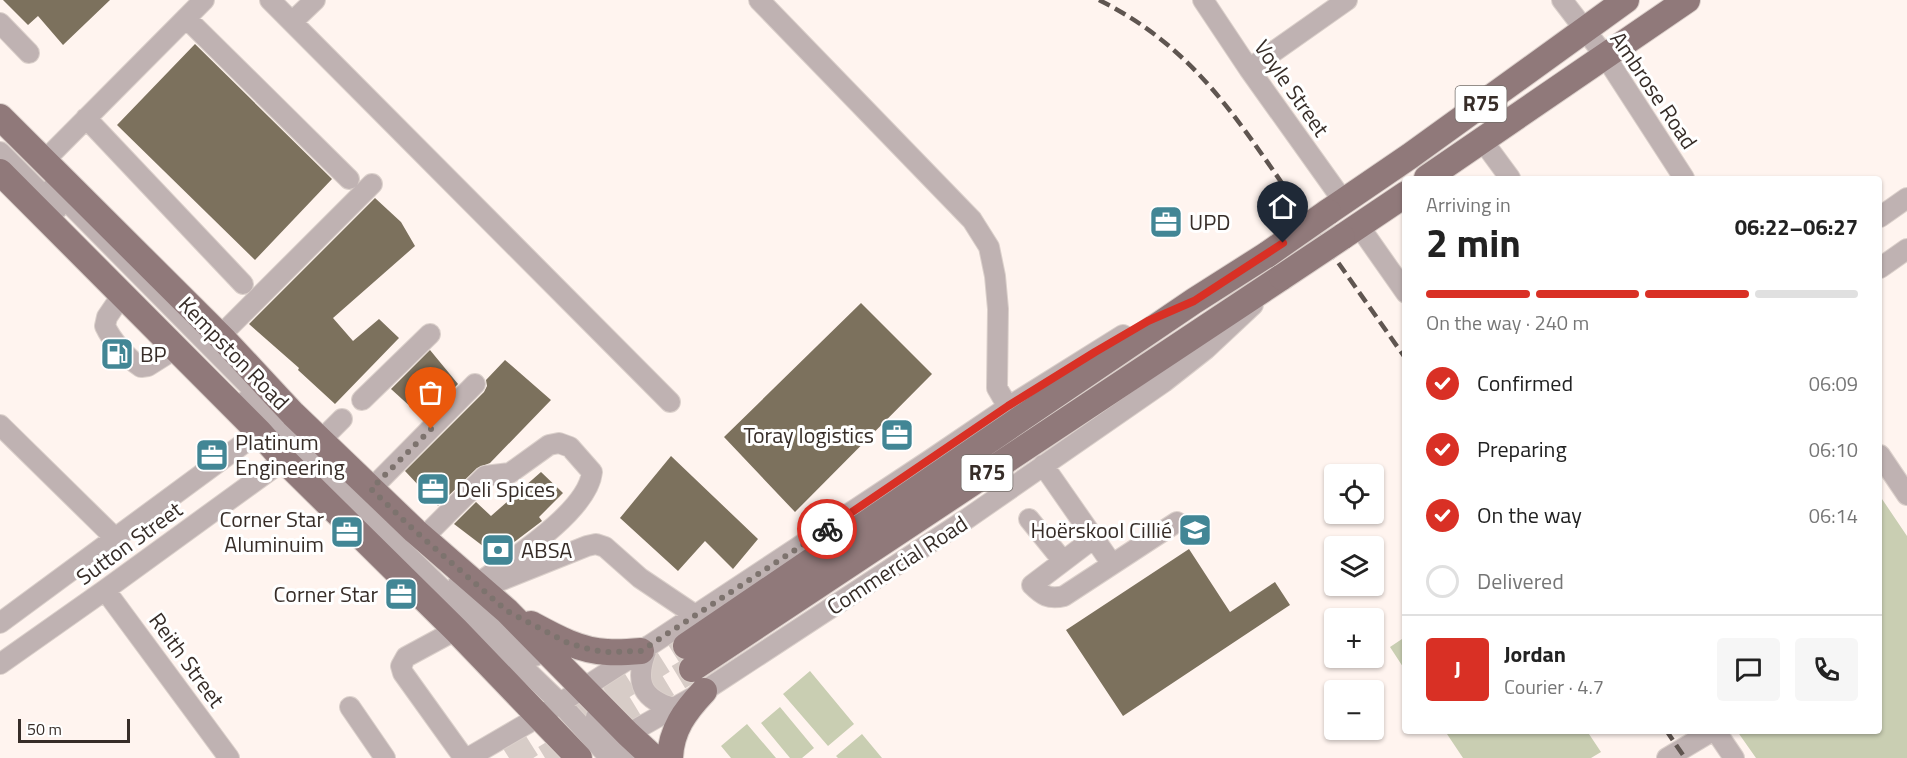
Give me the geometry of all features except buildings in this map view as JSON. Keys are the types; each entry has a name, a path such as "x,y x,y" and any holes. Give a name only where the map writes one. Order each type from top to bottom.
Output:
{"main road":[{"name":"Commercial Road","path":"694,669 1194,301 1268,254 1410,156 1626,0"},
{"name":"R75","path":"1430,176 1687,0"},
{"name":"Kempston Road","path":"0,117 219,336 293,414 423,538 507,611 564,700 608,751 654,758"},
{"name":"Kempston Road","path":"0,172 259,432 284,460 456,630 564,700 608,751"},
{"name":"Commercial Road","path":"694,669 1402,197"},
{"path":"507,611 568,643 592,650 607,652 644,649"},
{"path":"670,758 675,731 694,669"}],"street":[{"path":"44,161 204,0"},
{"path":"270,0 670,402"},
{"path":"292,22 315,0"},
{"path":"759,0 972,220 989,247 996,276 998,309 997,388 1008,406"},
{"name":"Voyle Street","path":"1203,0 1336,207"},
{"path":"1249,69 1347,0"},
{"name":"Ambrose Road","path":"1562,0 1605,56 1683,176"},
{"path":"1585,31 1604,24 1639,0"},
{"path":"1605,56 1623,32 1667,0"},
{"path":"186,18 349,179"},
{"path":"0,23 29,53"},
{"path":"86,118 243,284"},
{"path":"0,134 564,700"},
{"path":"1482,140 1509,176"},
{"path":"0,152 221,374 564,700"},
{"path":"219,336 372,184"},
{"path":"1882,216 1904,205"},
{"path":"1351,232 1402,289"},
{"path":"1882,267 1907,249"},
{"name":"Commercial Road","path":"608,751 673,708 694,669 968,518 1164,382 1206,350 1279,279"},
{"path":"122,295 107,317 105,326 108,334 135,363 141,367 148,366 175,348"},
{"name":"Commercial Road","path":"473,758 644,649 1008,406 1148,321 1194,301"},
{"path":"362,400 430,334"},
{"path":"371,489 475,384"},
{"path":"321,440 342,419"},
{"path":"0,425 115,538"},
{"name":"Sutton Street","path":"0,622 259,432"},
{"path":"423,538 484,476 510,473 549,445 559,443 570,447 592,472 587,490 555,526 479,586"},
{"path":"1882,458 1907,495"},
{"name":"Sutton Street","path":"0,664 284,460"},
{"path":"1043,465 1112,564"},
{"path":"1029,519 1063,561"},
{"path":"1094,538 1032,585 1041,594 1055,598 1064,596 1177,522"},
{"path":"479,586 596,544 604,547 640,578 695,615"},
{"name":"Reith Street","path":"105,590 229,758"},
{"path":"456,630 406,657 401,666 403,673 473,758"},
{"path":"644,649 641,669 642,687 654,700 673,708"},
{"path":"350,707 385,758"},
{"path":"1667,758 1707,734"},
{"path":"1717,734 1734,758"}],"green space":[{"path":"1882,499 1907,536 1907,758 1756,758 1739,734 1882,734"},
{"path":"1402,639 1402,665 1390,647"},
{"path":"810,671 854,724 828,746 783,694"},
{"path":"780,707 814,748 802,758 790,758 761,723"},
{"path":"747,724 776,758 731,758 721,746"},
{"path":"862,734 882,758 838,758 836,756"},
{"path":"1447,734 1589,734 1601,752 1591,758 1463,758"}],"tunnel":[{"path":"509,758 686,646"},
{"path":"545,758 692,669"}],"railway":[{"path":"1099,0 1161,39 1210,86 1231,112 1402,353"},
{"path":"1669,734 1685,758"}],"way so far":[{"path":"431,429 371,489 415,531 507,611 553,637 592,650 641,651 827,529"}],"place":[{"name":"UPD","path":"1166,222"},
{"name":"BP","path":"117,354"},
{"name":"Toray logistics","path":"897,435"},
{"name":"Platinum Engineering","path":"212,455"},
{"name":"Deli Spices","path":"433,489"},
{"name":"Hoërskool Cillié","path":"1195,530"},
{"name":"Corner Star Aluminuim","path":"347,532"},
{"name":"ABSA","path":"498,550"},
{"name":"Corner Star","path":"401,594"}],"route":[{"path":"827,529 1008,406 1148,321 1194,301 1283,243"}]}
